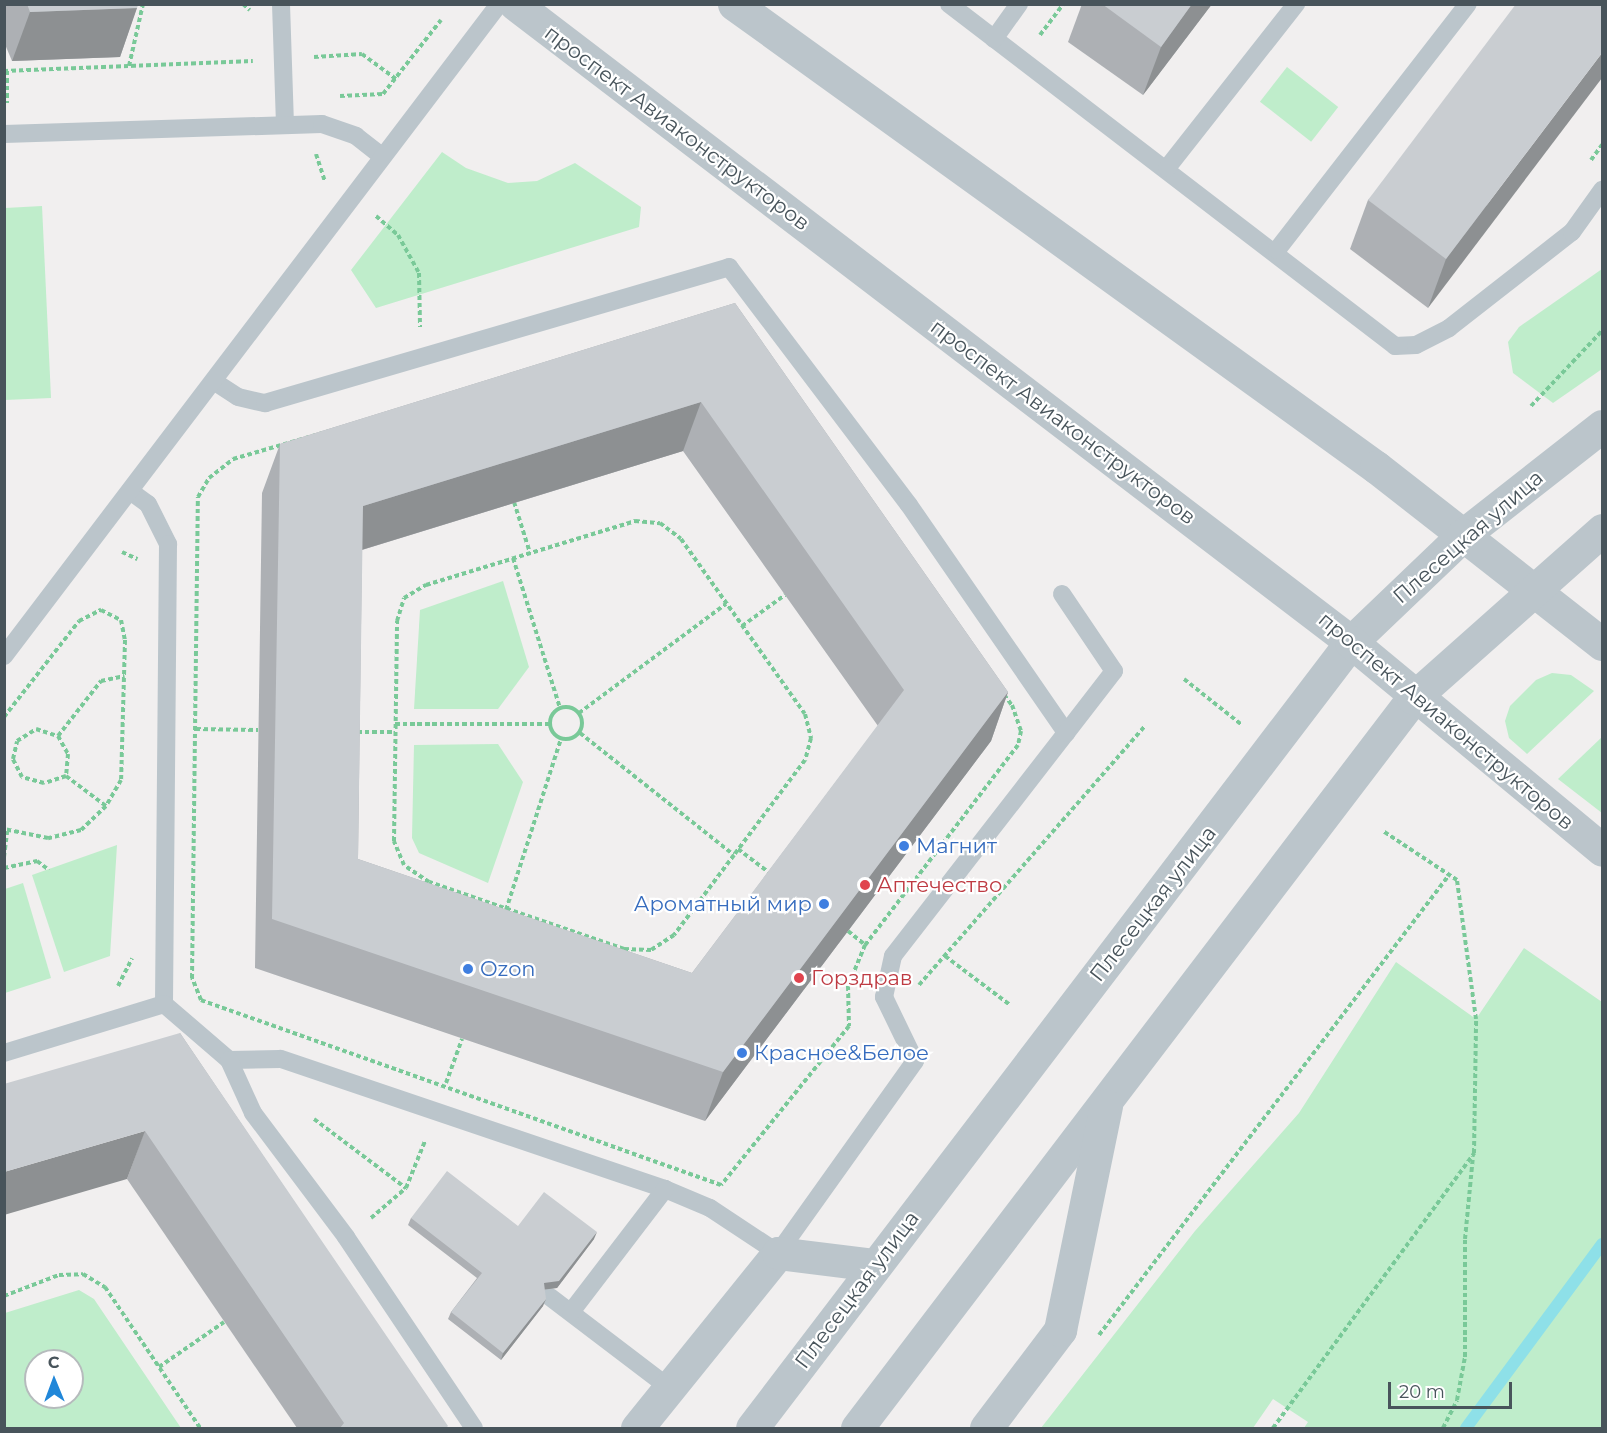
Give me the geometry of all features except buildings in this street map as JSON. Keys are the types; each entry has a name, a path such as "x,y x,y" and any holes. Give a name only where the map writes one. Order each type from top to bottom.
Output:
{"street":[{"name":"проспект Авиаконструкторов","path":"515,4 1351,642 1413,698 1602,850"},
{"path":"734,4 1376,467 1463,536 1538,590 1602,644"},
{"name":"Плесецкая улица","path":"752,1428 1351,642 1463,536 1602,426"},
{"path":"857,1428 1413,698 1538,590 1602,530"},
{"path":"986,1428 1060,1330 1106,1101"},
{"path":"637,1428 778,1253 875,1265"}],"lane":[{"path":"281,4 285,122"},
{"path":"4,656 215,381 380,155 499,4"},
{"path":"949,4 1277,250 1395,346 1416,345 1449,328 1572,232 1602,190"},
{"path":"994,39 1019,4"},
{"path":"1167,168 1296,4"},
{"path":"1277,250 1468,4"},
{"path":"4,134 285,122 339,130 380,155"},
{"path":"215,381 238,397 265,403 729,267 909,505 1066,733"},
{"path":"130,491 155,513 168,544 164,1005"},
{"path":"229,1060 280,1059 665,1189 710,1208 778,1253 915,1060 884,997 892,956 1114,671 1062,594"},
{"path":"4,1053 164,1005"},
{"path":"164,1005 229,1060 253,1113 346,1237 474,1428"},
{"path":"571,1312 665,1189"},
{"path":"549,1297 668,1387"}],"path":[{"path":"129,66 143,4"},
{"path":"1037,39 1063,4"},
{"path":"7,111 6,71 362,54 396,79"},
{"path":"305,147 315,152 325,181 318,190"},
{"path":"368,209 398,235 419,273 416,313 429,354"},
{"path":"715,320 739,331 880,526 1012,705 1021,731 1018,745 865,945 848,986 849,1026 721,1185 201,1000 192,978 198,497 209,478 233,459 715,320"},
{"path":"1532,406 1602,331"},
{"path":"464,344 481,396"},
{"path":"514,502 530,553"},
{"path":"872,533 909,505"},
{"path":"635,521 660,522 681,539 805,714 811,738 805,760 674,935 651,950 624,949 429,882 404,865 394,841 397,621 404,598 426,585 513,558 635,521"},
{"path":"94,539 142,561"},
{"path":"513,558 560,708"},
{"path":"742,626 785,595"},
{"path":"579,713 726,604"},
{"path":"4,717 79,621 101,610 121,620 124,676 120,780 106,806 81,830 48,838 6,830 4,857"},
{"path":"58,736 101,681 124,676"},
{"path":"1184,679 1249,729"},
{"path":"560,708 579,713"},
{"path":"549,724 560,708"},
{"path":"579,713 580,733 734,855"},
{"path":"396,724 549,724"},
{"path":"549,724 561,740"},
{"path":"910,995 1145,726"},
{"path":"166,728 258,730"},
{"path":"36,729 58,736 68,754 66,776 44,783 22,777 13,759 17,741 36,729"},
{"path":"353,732 395,732"},
{"path":"561,740 580,733"},
{"path":"503,919 561,740"},
{"path":"66,776 106,806"},
{"path":"1383,831 1457,879 1476,1019 1473,1153 1465,1239 1465,1357 1457,1400 1443,1428"},
{"path":"738,849 781,881"},
{"path":"4,868 37,861 49,870"},
{"path":"1093,1343 1449,875"},
{"path":"848,931 865,945"},
{"path":"116,990 135,953"},
{"path":"945,956 1009,1004"},
{"path":"346,1237 406,1188 462,1039"},
{"path":"314,1119 406,1188"},
{"path":"1274,1428 1473,1153"},
{"path":"4,1296 58,1275 83,1274 105,1287 200,1428"},
{"path":"159,1367 225,1322"}],"green space":[{"path":"1287,67 1338,107 1311,142 1260,102"},
{"path":"442,152 466,168 508,183 537,181 575,163 641,207 639,227 376,308 351,270"},
{"path":"42,206 51,398 5,400 5,208"},
{"path":"1602,269 1602,369 1553,403 1513,373 1508,342 1519,327"},
{"path":"503,581 529,667 498,709 414,709 420,610"},
{"path":"1552,673 1571,675 1594,691 1527,754 1509,738 1505,721 1510,706 1536,680"},
{"path":"1602,737 1602,813 1558,779"},
{"path":"498,744 523,782 488,883 419,853 412,838 414,745"},
{"path":"117,845 110,956 64,972 32,875"},
{"path":"23,883 51,978 5,993 5,889"},
{"path":"1524,948 1602,1002 1602,1428 1304,1428 1308,1422 1273,1399 1253,1428 1041,1428 1195,1231 1299,1113 1396,962 1476,1019"},
{"path":"79,1290 94,1299 181,1428 5,1428 5,1313"}],"waterway":[{"path":"1466,1428 1602,1244"}],"place":[{"name":"Магнит","path":"904,846"},
{"name":"Аптечество","path":"865,885"},
{"name":"Ароматный мир","path":"824,904"},
{"name":"Ozon","path":"468,969"},
{"name":"Горздрав","path":"799,978"},
{"name":"Красное&Белое","path":"742,1053"}]}
